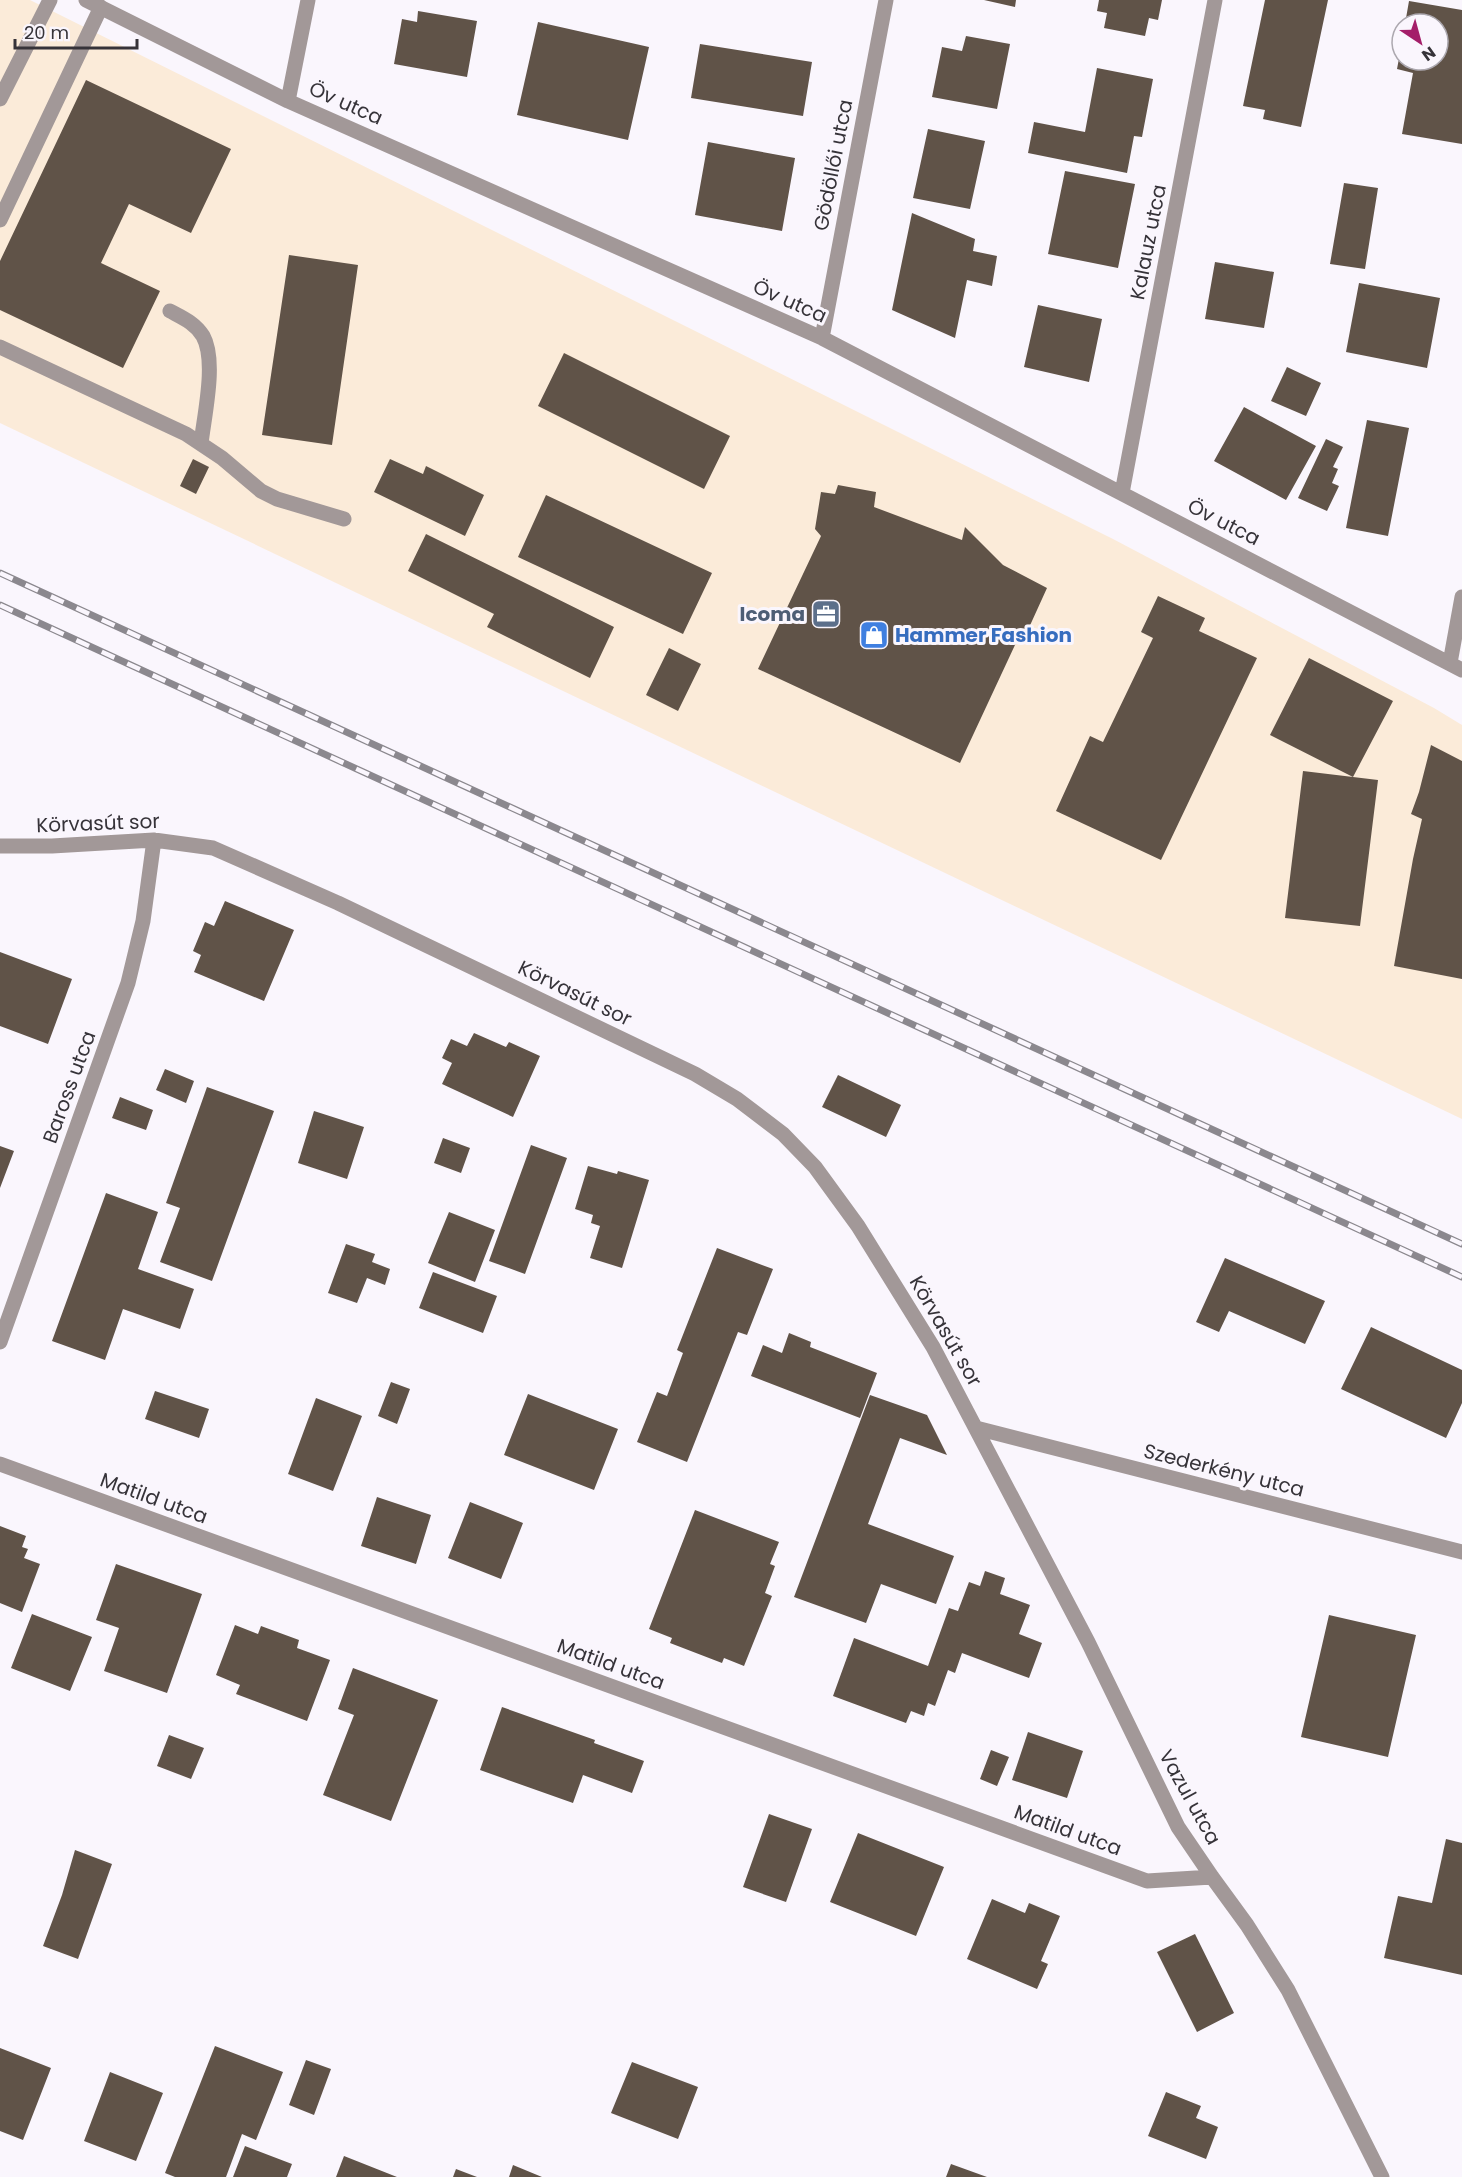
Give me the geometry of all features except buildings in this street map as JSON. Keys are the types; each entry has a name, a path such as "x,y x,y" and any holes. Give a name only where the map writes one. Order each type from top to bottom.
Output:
{"street":[{"path":"0,99 50,0"},
{"name":"Öv utca","path":"86,0 288,101 822,338 1456,666"},
{"path":"288,101 308,0"},
{"name":"Gödöllői utca","path":"822,338 886,0"},
{"name":"Kalauz utca","path":"1122,493 1215,0"},
{"path":"0,220 101,7"},
{"path":"170,311 188,320 204,338 208,379 201,444"},
{"path":"0,347 186,434 222,458 261,491 277,499 344,519"},
{"path":"1456,666 1462,597"},
{"name":"Körvasút sor","path":"0,846 52,846 154,840 213,848 338,903 695,1074 737,1099 783,1134 815,1167 858,1226 933,1347 976,1428"},
{"name":"Baross utca","path":"0,1342 128,983 143,921 154,840"},
{"name":"Szederkény utca","path":"976,1428 1462,1552"},
{"name":"Vazul utca","path":"976,1428 1088,1642 1178,1827 1247,1924 1288,1990 1382,2177"},
{"name":"Matild utca","path":"0,1464 1147,1881 1212,1877"}],"shaded area":[{"path":"0,0 30,0 1113,539 1434,708 1462,725 1462,1119 0,423"}],"railway":[{"path":"0,573 1462,1244"},
{"path":"0,605 1462,1277"}],"place":[{"name":"Icoma","path":"826,614"},
{"name":"Hammer Fashion","path":"874,635"}]}
